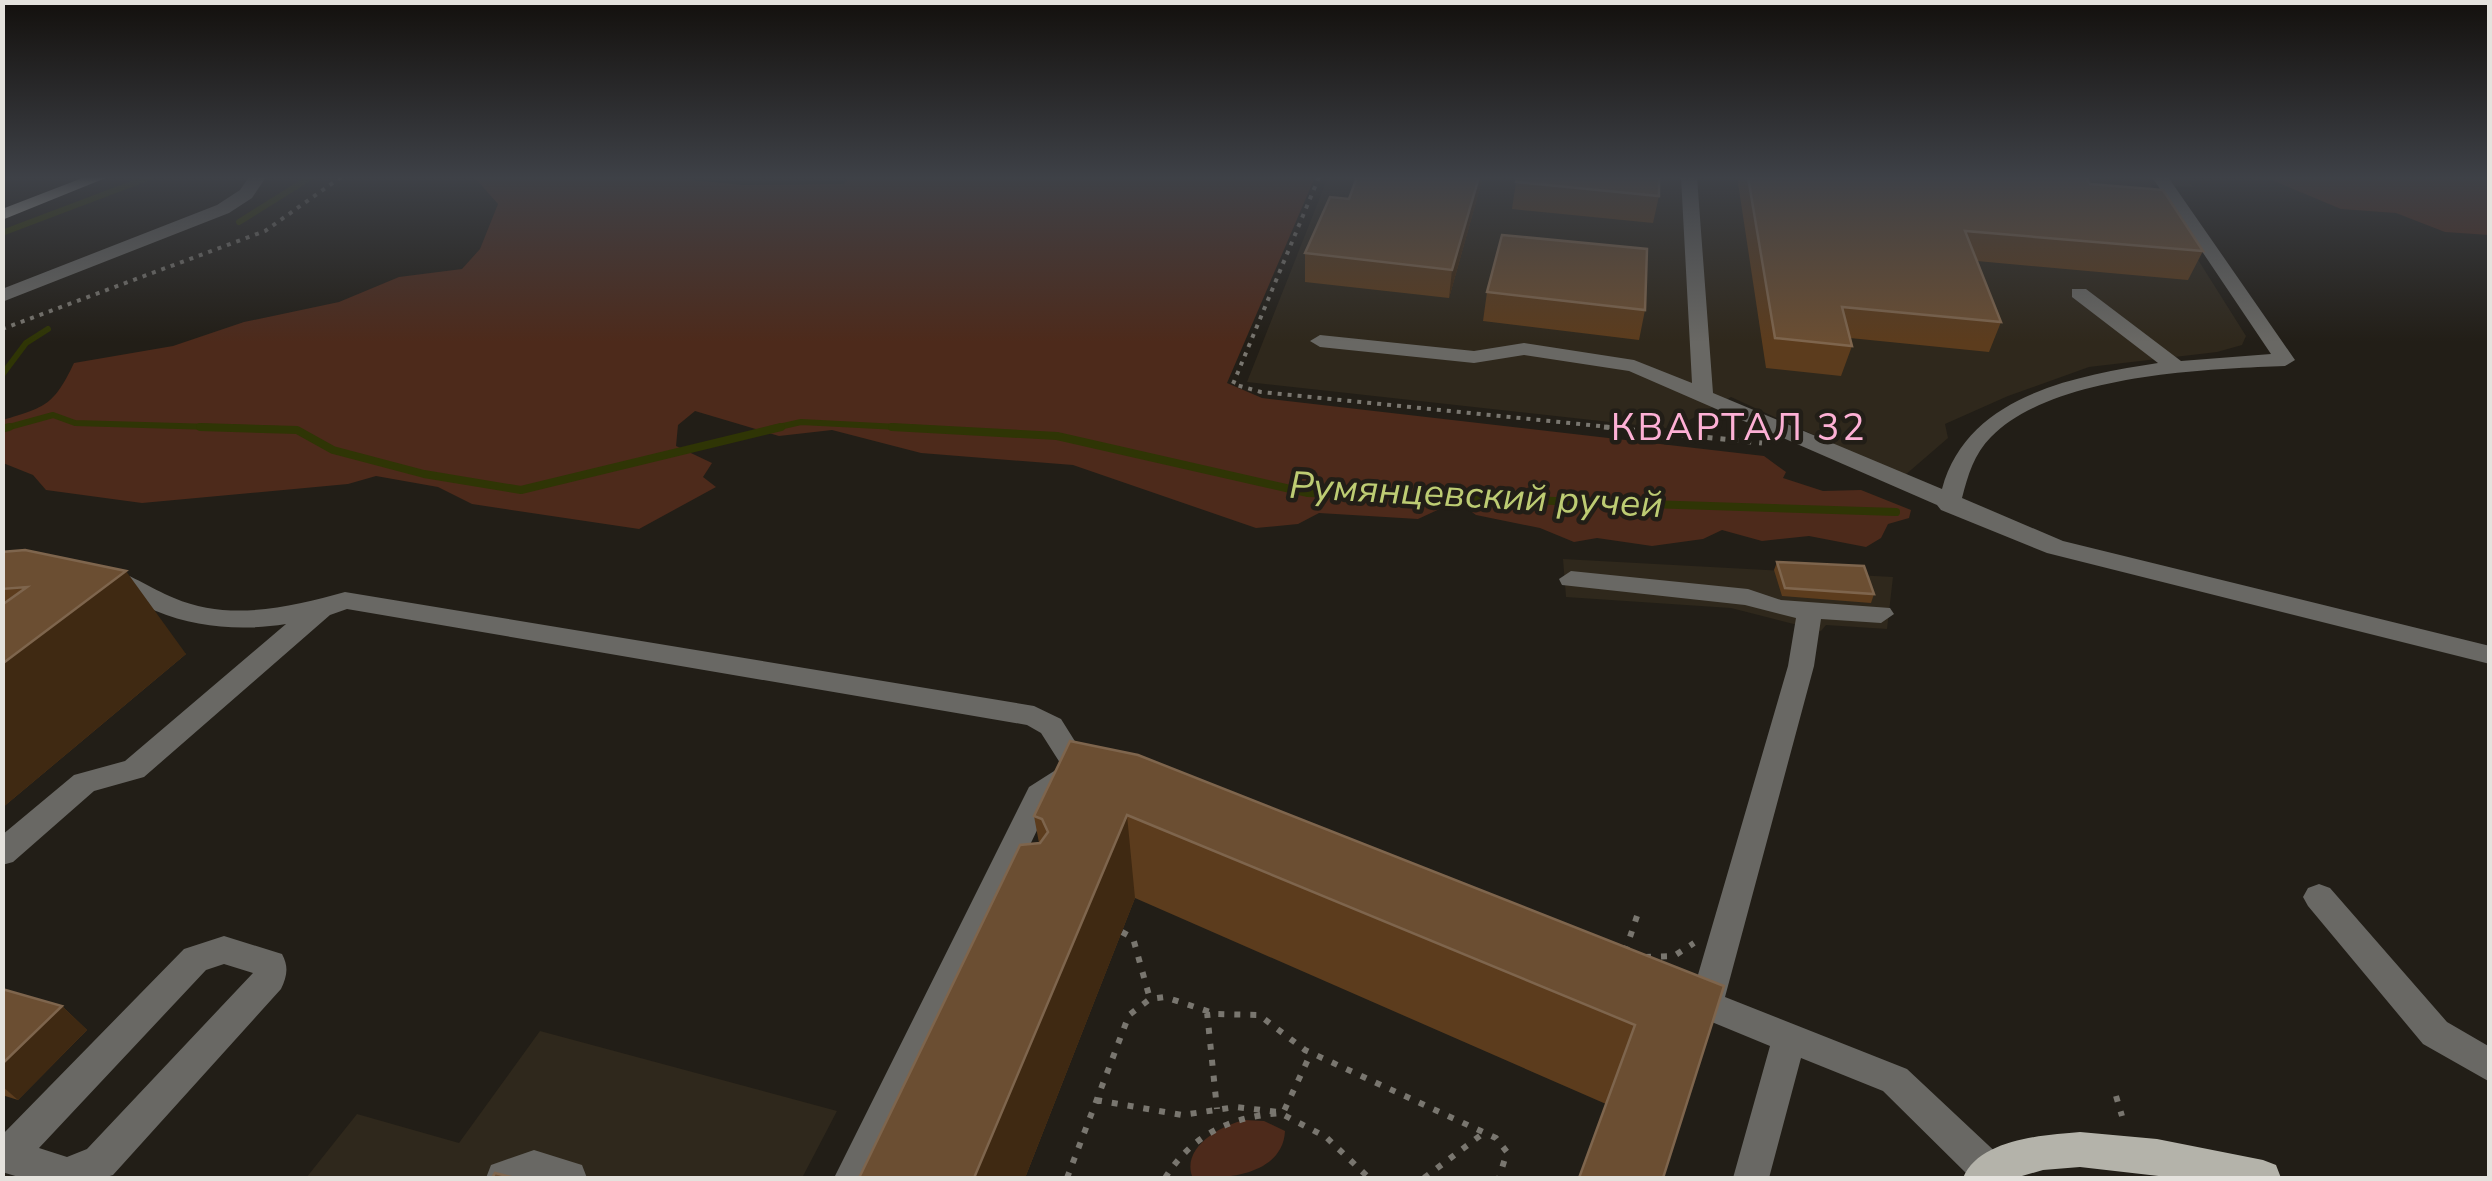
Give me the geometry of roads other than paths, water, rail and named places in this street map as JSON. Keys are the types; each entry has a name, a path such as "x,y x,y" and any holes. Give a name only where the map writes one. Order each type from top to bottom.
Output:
{"main road":[{"path":"1985,1175 2024,1156 2064,1149 2121,1154 2263,1178"}],"street":[{"path":"2,287 144,232"},
{"path":"2,296 165,232"},
{"path":"1693,232 1704,396"},
{"path":"1949,505 1962,459 1997,420 2060,392 2132,371 2285,360 2198,232"},
{"path":"2079,293 2175,366"},
{"path":"1320,341 1474,357 1524,350 1634,366 1949,505 2056,547 2490,655"},
{"path":"78,577 126,580 159,602 210,616 278,617 352,600 1034,716 1051,726 1079,770"},
{"path":"1572,579 1748,597 1779,608 1881,614"},
{"path":"2,853 84,782 134,769 322,609"},
{"path":"1706,1004 1801,666 1810,610"},
{"path":"852,1178 1004,904 1039,796 1062,777 1079,770 1112,768"},
{"path":"2319,896 2435,1032 2490,1066"},
{"path":"224,950 271,964 269,979 100,1162 66,1174 4,1155 196,959 224,950"},
{"path":"1651,982 1895,1080 1985,1175"},
{"path":"1751,1178 1790,1037"},
{"path":"504,1178 534,1168 569,1178"}],"waterway":[{"path":"2,375 26,343 48,329"},
{"name":"Румянцевский ручей","path":"9,427 2,429 53,415 75,423 280,429"},
{"name":"Румянцевский ручей","path":"770,429 801,422 937,429"},
{"name":"Румянцевский ручей","path":"200,427 297,430 333,450 424,474 521,490 781,427"},
{"name":"Румянцевский ручей","path":"892,427 1057,436 1308,493 1896,512"}],"district":[{"name":"КВАРТАЛ 32","path":"1739,427"}]}
